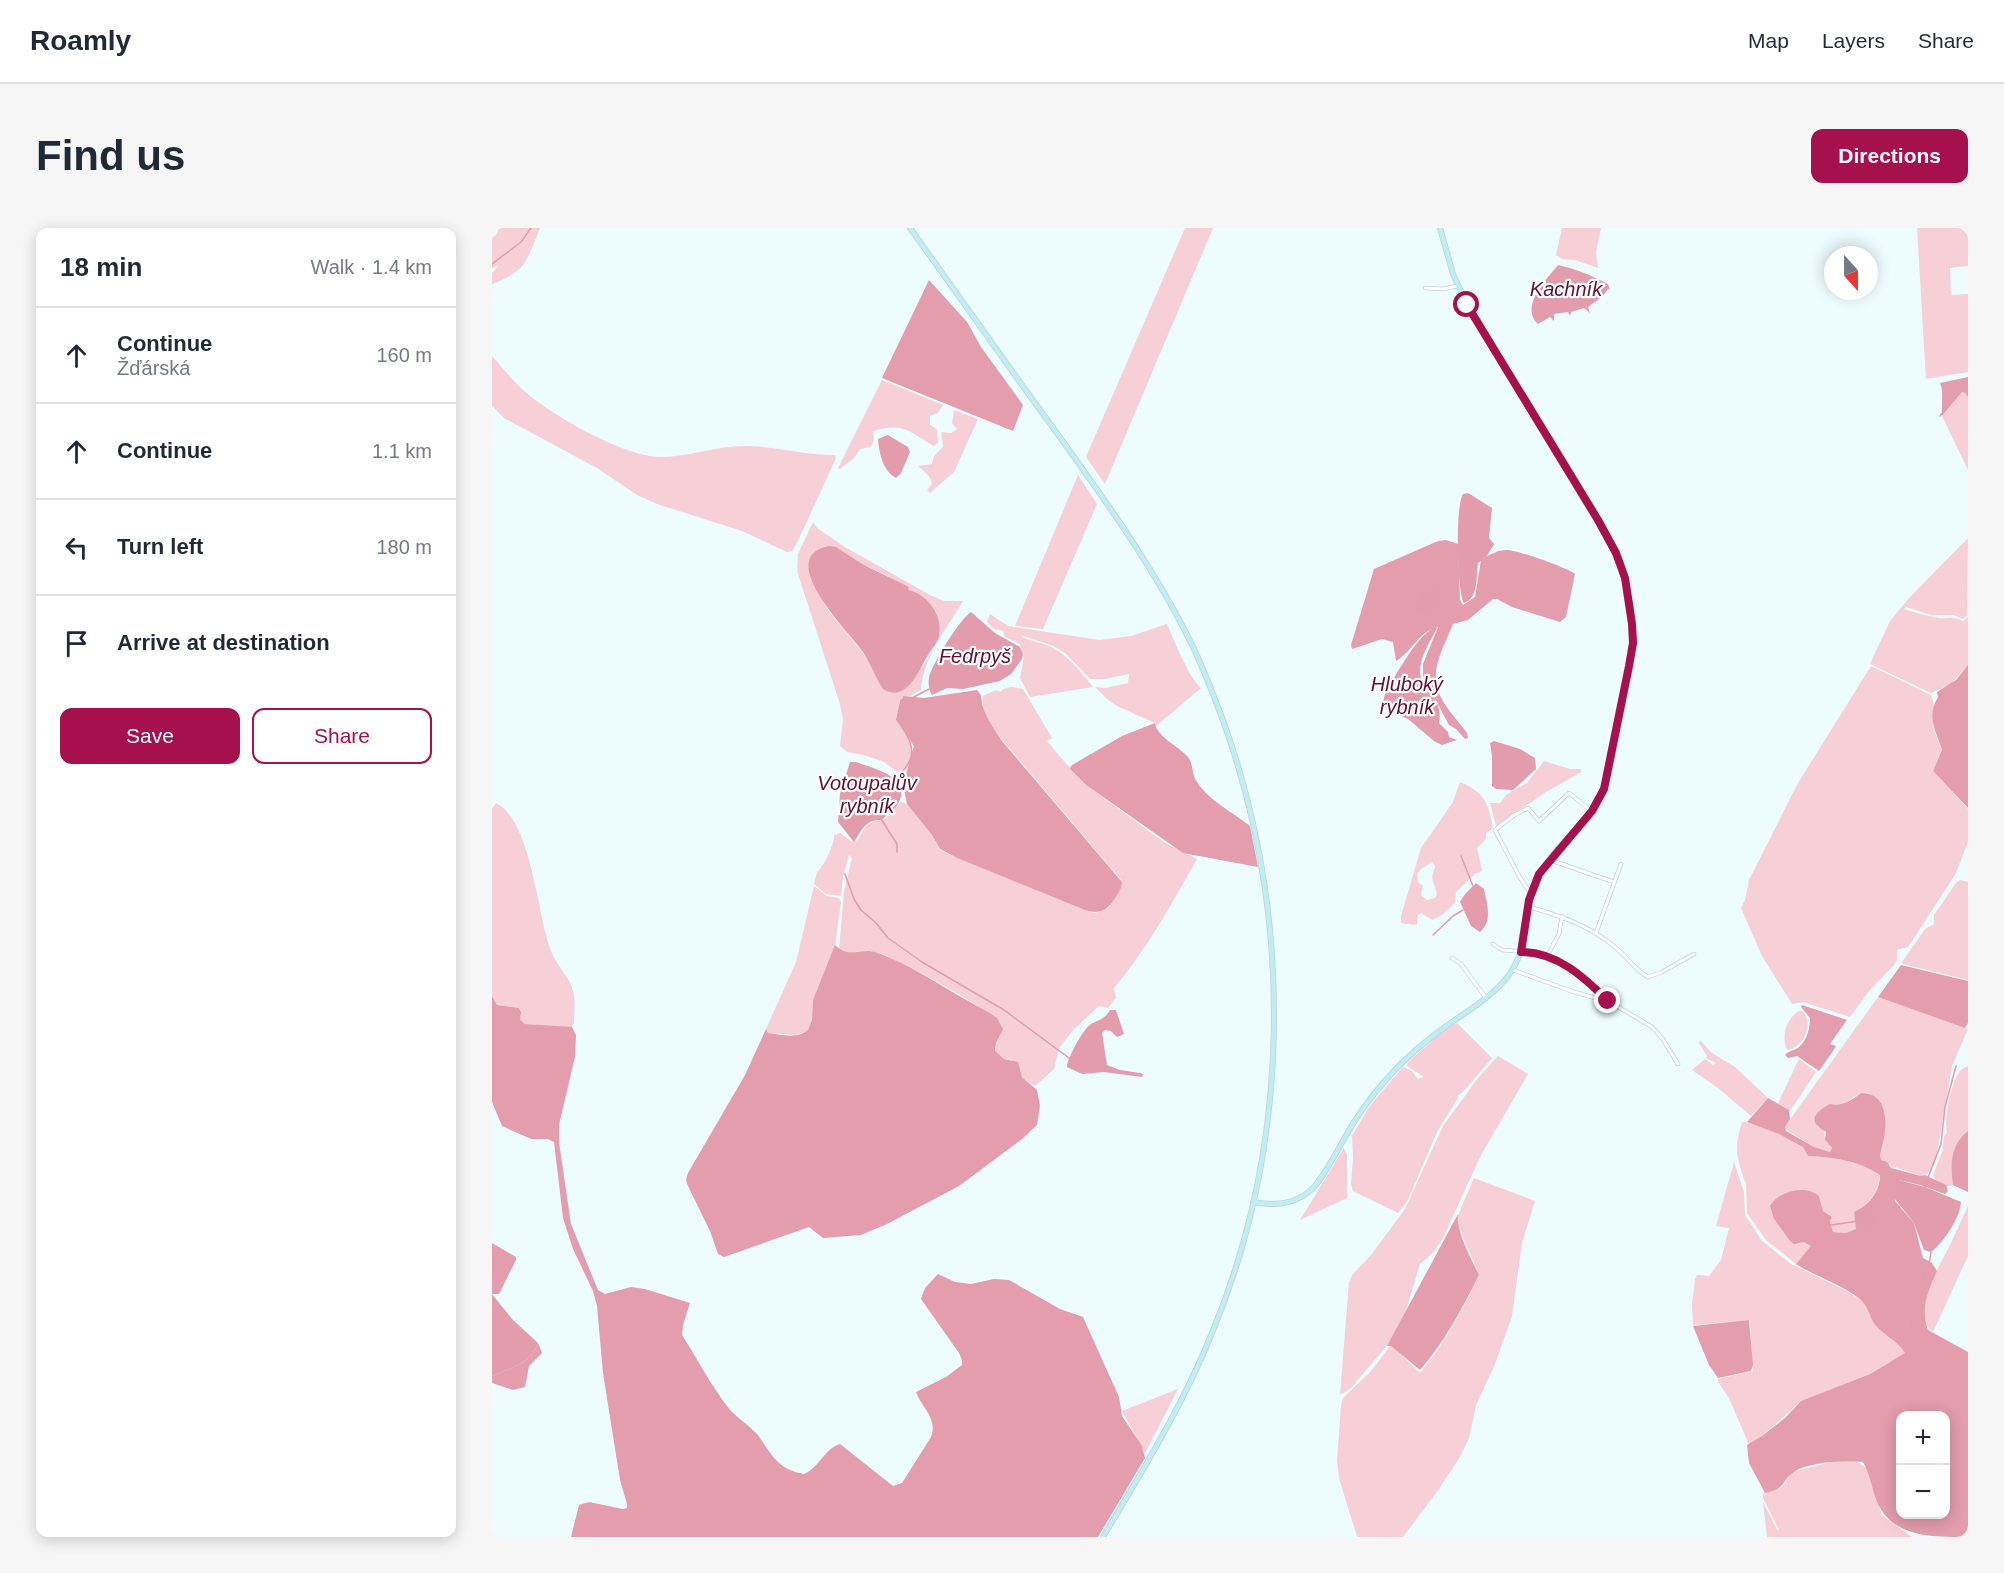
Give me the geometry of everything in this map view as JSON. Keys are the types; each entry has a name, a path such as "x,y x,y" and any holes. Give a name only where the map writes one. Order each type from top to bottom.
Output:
{"main road":[{"path":"910,228 1110,507 1149,567 1194,648 1231,742 1245,787 1261,863 1271,933 1274,1019 1269,1109 1248,1225 1230,1284 1200,1360 1157,1447 1103,1537"},
{"path":"1253,1202 1287,1203 1304,1196 1314,1188 1355,1119 1394,1071 1426,1041 1486,998 1513,970 1521,952 1531,894 1539,874 1592,811 1607,782 1630,659 1632,624 1628,590 1621,564 1613,546 1477,324 1457,286 1440,228"}],"street":[{"path":"1425,288 1443,289 1457,286"},
{"path":"1531,894 1514,868 1495,830 1528,808 1539,821 1569,793 1592,811"},
{"path":"1550,860 1614,882"},
{"path":"1596,933 1621,864"},
{"path":"1529,907 1562,916 1596,933 1623,953 1637,970 1648,977 1694,954"},
{"path":"1547,957 1559,934 1562,916"},
{"path":"1493,944 1502,950 1547,957 1558,961 1582,977 1608,1001 1652,1028 1662,1038 1678,1064"},
{"path":"1452,957 1461,964 1486,998"},
{"path":"1513,970 1574,992 1608,1001"}],"shaded area":[{"path":"499,228 540,228 528,257 519,269 492,284 492,273 499,265 492,268 492,238"},
{"path":"1185,228 1213,228 1105,484 1086,457"},
{"path":"1562,228 1601,228 1596,252 1598,268 1575,260 1562,259 1556,255"},
{"path":"1917,228 1968,228 1968,266 1950,268 1951,295 1968,294 1968,372 1926,379"},
{"path":"929,280 967,322 981,347 1023,405 1013,431 882,378"},
{"path":"492,356 525,392 557,415 591,434 642,454 668,457 744,446 835,455 836,458 797,543 792,551 787,552 742,531 657,504 637,495 597,468 504,418 492,406"},
{"path":"1968,377 1968,397 1962,392 1942,416 1940,383"},
{"path":"882,380 943,405 938,413 930,416 930,425 937,429 938,443 934,446 911,432 899,428 883,428 873,431 874,439 871,447 860,449 854,458 840,469 838,468"},
{"path":"1962,392 1968,397 1968,470 1942,416"},
{"path":"954,410 978,419 954,472 930,493 927,490 932,484 929,476 918,466 932,464 934,456 943,447 941,432 951,433 957,429 952,423"},
{"path":"1078,475 1097,504 1043,629 1015,626"},
{"path":"813,522 817,528 845,547 930,595 944,601 963,601 931,655 921,690 903,697 900,701 896,720 909,739 913,751 912,760 905,770 897,772 884,762 847,752 840,746 843,720 840,704 797,571 798,554","holes":["836,547 864,565 888,576 908,590 938,641 922,668 867,658 828,610 814,585"]},
{"path":"1968,538 1967,615 1963,619 1953,615 1931,615 1906,607 1904,609 1939,618 1963,621 1968,617 1968,665 1951,684 1931,693 1870,664 1890,621 1909,598"},
{"path":"1446,540 1458,544 1460,600 1463,605 1475,597 1481,560 1500,551 1507,550 1531,556 1575,574 1566,617 1560,622 1493,599 1468,620 1453,624 1438,663 1436,682 1444,703 1467,733 1468,738 1465,739 1449,725 1423,676 1423,664 1438,627 1431,629 1421,637 1396,661 1393,642 1382,639 1352,649 1351,645 1374,569 1438,541"},
{"path":"990,614 1008,626 1099,640 1131,636 1167,624 1187,668 1201,688 1156,726 1155,723 1117,706 1095,687 1106,688 1128,683 1129,674 1090,679 1066,654 1054,646 1020,635 1051,647 1063,655 1074,664 1093,687 1030,697 1020,678 1024,657 1020,644 1005,637 1003,631 994,629 987,622"},
{"path":"1968,665 1968,808 1933,771 1942,750 1932,718 1934,704 1938,697 1937,692 1956,680"},
{"path":"1871,666 1931,695 1934,704 1933,728 1942,750 1933,771 1968,809 1968,842 1955,875 1908,947 1897,950 1897,960 1894,965 1870,990 1850,1017 1803,1002 1792,1004 1762,956 1741,908 1749,880 1798,783"},
{"path":"1012,687 1023,689 1052,738 1047,741 1069,767 1072,765 1070,769 1086,785 1165,843 1197,859 1148,942 1114,988 1116,998 1108,1008 1099,1006 1074,1029 1059,1048 1054,1069 1035,1086 1022,1077 1012,1060 998,1056 996,1047 1002,1026 981,1008 943,985 886,956 870,951 844,952 839,950 844,891 852,858 849,855 841,896 826,894 814,884 817,872 829,854 834,835 840,833 852,842 858,840 866,826 874,821 885,819 901,802 907,804 932,835 940,850 1085,910 1095,913 1108,908 1122,886 1122,881 1000,737 986,715 983,696 996,690 1001,692 1003,689"},
{"path":"977,690 991,725 1002,741 1122,882 1114,900 1104,910 1095,912 1085,910 940,849 932,835 907,804 903,785 914,746 896,720 903,696 924,698"},
{"path":"1155,723 1160,733 1189,759 1195,779 1202,789 1250,826 1258,867 1183,853 1086,785 1070,769 1072,765 1122,736"},
{"path":"1544,761 1570,769 1581,769 1581,772 1546,792 1496,826 1490,803 1500,803 1507,794 1527,783"},
{"path":"1460,782 1475,790 1487,805 1493,828 1486,833 1486,839 1477,848 1482,871 1475,874 1456,892 1455,903 1442,915 1432,920 1421,913 1418,915 1417,924 1401,923 1401,916 1421,848 1453,802","holes":["1432,862 1435,866 1432,877 1437,894 1435,898 1427,900 1421,895 1423,886 1418,882 1417,874"]},
{"path":"496,803 508,813 518,829 532,871 551,951 571,986 574,999 574,1023 569,1028 525,1024 520,1020 519,1008 497,1005 492,996 492,809"},
{"path":"1960,880 1968,882 1968,980 1903,964 1902,962 1925,929 1934,924 1934,915"},
{"path":"814,886 827,896 839,898 841,902 835,946 813,1000 812,1020 806,1032 795,1035 768,1033 766,1029 796,962"},
{"path":"835,945 846,952 872,951 889,957 921,973 997,1018 1003,1029 995,1051 1004,1059 1018,1062 1022,1077 1037,1090 1040,1106 1037,1125 959,1186 861,1235 823,1238 809,1227 724,1257 718,1254 710,1231 688,1186 686,1180 688,1173 745,1075 766,1029 768,1033 789,1036 799,1035 808,1030 812,1020 813,1000"},
{"path":"1901,965 1968,981 1968,1023 1965,1028 1878,997"},
{"path":"492,996 497,1005 519,1008 520,1020 525,1024 572,1027 576,1035 575,1057 559,1125 559,1142 571,1224 598,1290 605,1294 631,1287 690,1303 682,1335 727,1406 757,1434 776,1460 795,1472 804,1474 840,1444 893,1486 902,1483 933,1431 931,1419 916,1392 946,1377 962,1365 959,1353 921,1299 925,1288 938,1274 955,1282 971,1284 994,1279 1009,1280 1060,1309 1083,1317 1119,1397 1122,1416 1142,1446 1145,1458 1098,1537 571,1537 579,1505 589,1502 623,1509 627,1508 627,1504 620,1480 603,1373 597,1306 593,1291 573,1249 563,1218 554,1142 548,1139 531,1139 502,1126 492,1102"},
{"path":"1878,997 1968,1029 1952,1066 1936,1159 1929,1172 1921,1176 1895,1167 1891,1168 1880,1159 1885,1111 1880,1102 1868,1093 1859,1094 1847,1102 1833,1104 1817,1126 1824,1131 1825,1140 1832,1148 1830,1152 1814,1147 1785,1129"},
{"path":"1802,1005 1847,1020 1830,1044 1836,1046 1819,1071 1797,1056 1788,1058 1785,1055 1802,1045 1808,1032 1810,1018 1801,1007"},
{"path":"1799,1011 1803,1011 1808,1023 1806,1035 1798,1045 1787,1050 1786,1028 1791,1018"},
{"path":"1457,1023 1492,1058 1457,1096 1458,1098 1437,1132 1407,1202 1398,1213 1353,1191 1351,1184 1352,1136 1369,1107 1402,1068 1412,1071 1418,1079 1424,1077 1407,1066 1408,1062 1441,1033"},
{"path":"1700,1040 1712,1053 1735,1067 1768,1098 1751,1116 1692,1070 1705,1059 1713,1065 1716,1063 1706,1058 1699,1043"},
{"path":"1498,1056 1528,1074 1481,1155 1443,1238 1433,1253 1420,1264 1404,1317 1389,1343 1351,1388 1340,1395 1349,1282 1405,1209 1443,1126 1478,1078"},
{"path":"1799,1059 1816,1072 1790,1111 1778,1103"},
{"path":"1968,1066 1968,1131 1955,1149 1952,1162 1953,1185 1947,1186 1933,1175 1942,1152 1944,1136 1947,1133 1947,1110 1951,1092 1957,1076"},
{"path":"1861,1093 1872,1095 1883,1107 1885,1127 1881,1160 1887,1162 1891,1168 1925,1175 1946,1185 1948,1191 1945,1194 1899,1180 1895,1201 1914,1223 1923,1258 1932,1263 1937,1271 1925,1307 1928,1330 1968,1352 1968,1537 1914,1533 1892,1522 1877,1502 1863,1462 1847,1461 1808,1466 1790,1475 1781,1487 1765,1493 1749,1463 1747,1445 1785,1418 1801,1401 1870,1374 1905,1353 1875,1325 1861,1300 1846,1289 1796,1264 1811,1246 1804,1242 1794,1244 1790,1241 1774,1219 1770,1206 1779,1196 1786,1193 1800,1190 1813,1192 1819,1196 1823,1211 1832,1217 1830,1221 1833,1232 1846,1233 1856,1229 1854,1212 1873,1197 1880,1175 1864,1166 1846,1161 1808,1156 1803,1147 1779,1134 1747,1122 1768,1098 1789,1110 1790,1119 1785,1127 1786,1131 1814,1147 1830,1152 1832,1148 1825,1140 1826,1132 1815,1123 1815,1116 1830,1104 1843,1104"},
{"path":"1742,1122 1764,1128 1792,1140 1803,1147 1808,1156 1846,1161 1864,1166 1880,1175 1878,1187 1872,1197 1854,1212 1857,1229 1846,1233 1833,1232 1830,1221 1832,1217 1823,1211 1819,1196 1774,1219 1790,1241 1804,1242 1812,1246 1796,1264 1766,1240 1747,1213 1746,1182 1737,1152"},
{"path":"1968,1131 1968,1192 1953,1185 1952,1170 1955,1149 1962,1136"},
{"path":"1344,1148 1347,1155 1347,1198 1300,1220"},
{"path":"1734,1162 1744,1192 1745,1215 1762,1241 1791,1264 1845,1290 1864,1302 1876,1326 1897,1343 1916,1344 1900,1360 1889,1362 1870,1374 1801,1401 1749,1445 1729,1398 1718,1379 1753,1371 1750,1320 1693,1325 1692,1304 1695,1279 1697,1275 1709,1276 1721,1260 1729,1228 1716,1226"},
{"path":"1474,1178 1535,1201 1522,1243 1512,1316 1494,1367 1476,1405 1469,1438 1460,1457 1436,1493 1403,1537 1357,1537 1339,1478 1337,1461 1343,1398 1371,1371 1391,1345 1420,1373 1453,1326 1479,1275 1456,1220"},
{"path":"1968,1206 1968,1256 1933,1332 1926,1324 1923,1314 1928,1289"},
{"path":"1458,1214 1461,1236 1479,1275 1452,1324 1420,1370 1391,1346 1387,1346"},
{"path":"492,1243 516,1257 499,1294 492,1294"},
{"path":"1749,1320 1753,1365 1751,1371 1718,1378 1709,1365 1693,1326"},
{"path":"538,1343 542,1353 529,1366 525,1387 513,1390 492,1383 492,1376 525,1361"},
{"path":"1178,1389 1145,1453 1122,1411"},
{"path":"1845,1460 1855,1461 1867,1468 1882,1515 1912,1537 1767,1537 1763,1502 1779,1530 1763,1494 1782,1487 1792,1472"}],"water":[{"name":"Kachník","path":"1558,265 1602,281 1608,284 1610,290 1608,289 1603,296 1588,307 1590,313 1584,308 1571,312 1570,316 1568,312 1554,314 1554,321 1550,317 1538,324 1533,317 1533,301"},
{"path":"888,435 908,447 910,452 901,473 896,478 888,471 879,450 878,439"},
{"path":"1468,493 1492,508 1489,538 1494,544 1487,556 1478,563 1474,592 1464,603 1458,567 1458,531 1460,502 1463,494"},
{"path":"829,546 836,547 864,565 909,587 908,590 921,596 936,613 940,627 937,641 916,676 905,689 891,692 883,689 863,652 820,596 811,579 808,565 814,553"},
{"path":"1438,584 1442,585 1444,595 1435,611 1427,617 1411,608 1411,604 1423,592"},
{"name":"Fedrpyš","path":"971,612 995,633 1020,647 1023,654 1022,659 1011,674 1000,681 963,689 947,688 932,695 929,689 931,671 953,632"},
{"name":"Hluboký rybník","path":"1434,627 1437,628 1424,655 1420,672 1421,678 1438,706 1439,723 1448,732 1449,737 1457,740 1442,745 1408,719 1389,711 1383,705 1386,691 1406,659 1418,642"},
{"path":"1494,741 1520,749 1535,758 1536,769 1513,790 1496,789 1492,786 1490,743"},
{"name":"Votoupalův rybník","path":"850,762 856,762 891,776 901,789 901,797 896,807 882,820 868,823 854,842 838,822 840,794"},
{"path":"1476,883 1484,889 1488,912 1487,923 1480,932 1471,926 1460,902"},
{"path":"1110,1010 1116,1010 1124,1034 1117,1037 1111,1031 1105,1030 1102,1033 1107,1065 1143,1074 1142,1077 1104,1072 1082,1074 1067,1067 1072,1051 1084,1032"},
{"path":"1899,1180 1925,1187 1961,1202 1958,1215 1950,1229 1931,1252 1924,1250 1914,1223 1891,1194 1894,1184"},
{"path":"1870,1204 1877,1214 1878,1225 1861,1232 1856,1215"},
{"path":"492,1294 512,1319 538,1343 525,1361 492,1376"}],"waterway":[{"path":"492,264 521,242 531,228"},
{"path":"1940,416 1963,388"},
{"path":"894,779 908,765 912,750 897,719 901,700 912,698 929,689"},
{"path":"881,819 897,844 897,852"},
{"path":"1461,856 1473,886"},
{"path":"845,874 854,899 861,910 888,938 922,962 1004,1010 1069,1058"},
{"path":"1433,935 1463,910"},
{"path":"1924,1188 1941,1144 1945,1107 1956,1066"},
{"path":"1771,1206 1792,1194 1805,1192 1809,1199 1810,1218"},
{"path":"1877,1215 1900,1206"},
{"path":"1812,1225 1825,1226 1858,1221"},
{"path":"1908,1337 1913,1303 1931,1252"}],"route":[{"path":"1467,305 1616,553 1625,578 1631,607 1633,643 1607,782 1592,811 1539,874 1529,900 1521,952 1531,952 1558,961 1590,983 1608,1001"}]}
